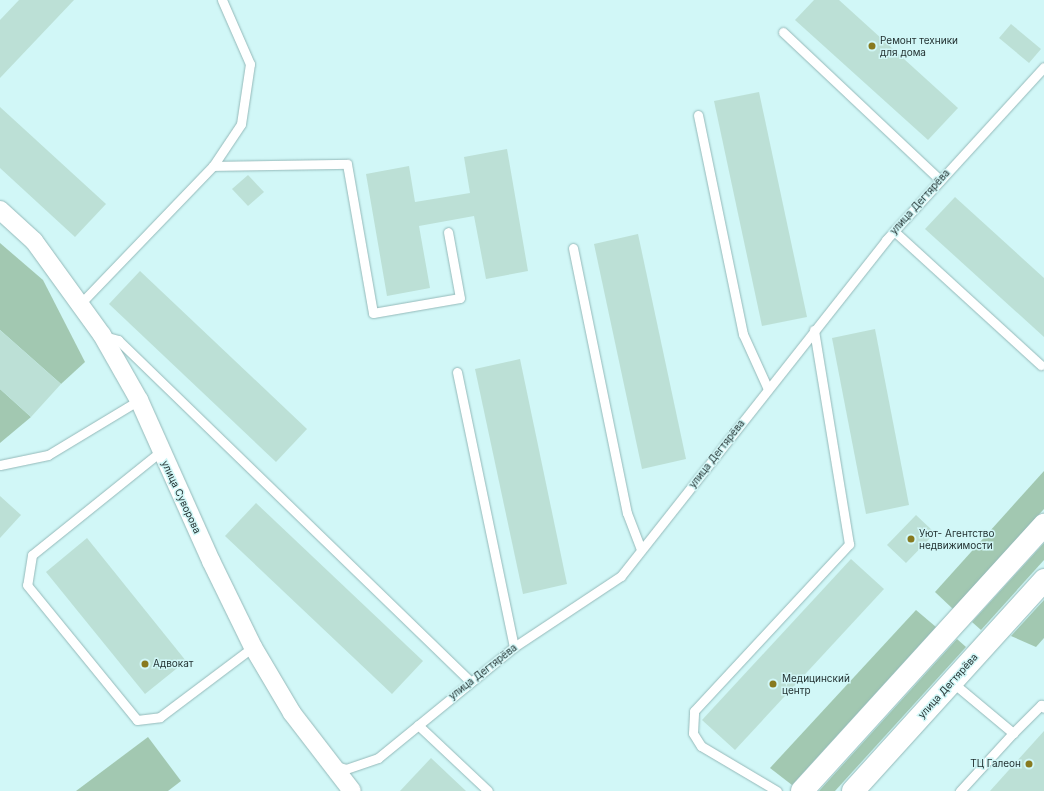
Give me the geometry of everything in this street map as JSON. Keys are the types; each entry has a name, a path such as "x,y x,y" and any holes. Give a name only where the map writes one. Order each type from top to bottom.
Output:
{"main road":[{"path":"802,791 1044,525"},
{"name":"улица Дегтярёва","path":"853,791 1044,580"}],"street":[{"name":"улица Суворова","path":"0,210 34,241 81,303 102,335 138,400 160,452 253,647 292,713 352,791"}],"lane":[{"path":"81,303 213,166 241,124 250,64 222,0"},
{"path":"783,32 940,180"},
{"name":"улица Дегтярёва","path":"332,766 346,769 378,758 470,681 514,647 621,576 814,330 894,231 1042,72"},
{"path":"698,115 743,334 768,389"},
{"path":"213,166 347,164 373,313 460,298 448,232"},
{"path":"894,231 1041,365"},
{"path":"573,248 627,514 641,549"},
{"path":"777,791 701,746 693,733 694,711 848,544 814,330"},
{"path":"102,335 118,340 470,681"},
{"path":"457,372 514,647"},
{"path":"0,465 48,455 138,400"},
{"path":"160,452 32,555 27,585 137,720 160,717 253,647"},
{"path":"952,682 1013,733"},
{"path":"960,791 1041,705 1044,708"},
{"path":"418,725 488,791"}],"green space":[{"path":"0,243 43,280 85,362 61,384 0,330"},
{"path":"0,389 31,417 0,443"},
{"path":"1044,471 1044,509 953,609 935,592"},
{"path":"1044,543 1044,560 981,630 972,622"},
{"path":"1044,600 1044,638 1036,647 1011,636"},
{"path":"916,610 936,627 792,785 770,768"},
{"path":"957,639 966,647 835,791 819,791"},
{"path":"148,737 181,781 168,791 76,791"}],"building":[{"path":"19,0 74,0 0,78 0,20"},
{"path":"814,0 839,0 958,108 928,140 795,20"},
{"path":"1011,24 1041,49 1029,63 999,38"},
{"path":"759,92 807,317 762,326 714,101"},
{"path":"0,107 106,204 75,237 0,168"},
{"path":"507,149 528,271 486,279 474,216 419,226 430,288 387,296 366,174 409,166 415,202 470,193 464,157"},
{"path":"248,175 264,192 248,206 232,189"},
{"path":"955,197 1044,278 1044,337 925,229"},
{"path":"638,234 686,459 642,469 594,244"},
{"path":"140,271 307,429 276,462 109,304"},
{"path":"875,329 909,505 866,514 832,338"},
{"path":"0,330 61,384 31,417 0,389"},
{"path":"520,359 567,584 523,594 475,369"},
{"path":"0,496 21,515 0,538"},
{"path":"256,503 423,661 392,694 225,536"},
{"name":"Уют- Агентство недвижимости","path":"916,515 935,533 906,563 887,545"},
{"path":"87,538 186,661 145,694 46,572"},
{"path":"851,559 884,589 735,750 702,720"},
{"name":"ТЦ Галеон","path":"1044,731 1044,791 990,791"},
{"path":"431,758 466,791 400,791"}],"place":[{"name":"Ремонт техники для дома","path":"872,46"},
{"name":"Уют- Агентство недвижимости","path":"911,539"},
{"name":"Адвокат","path":"145,664"},
{"name":"Медицинский центр","path":"773,684"},
{"name":"ТЦ Галеон","path":"1029,764"}]}
